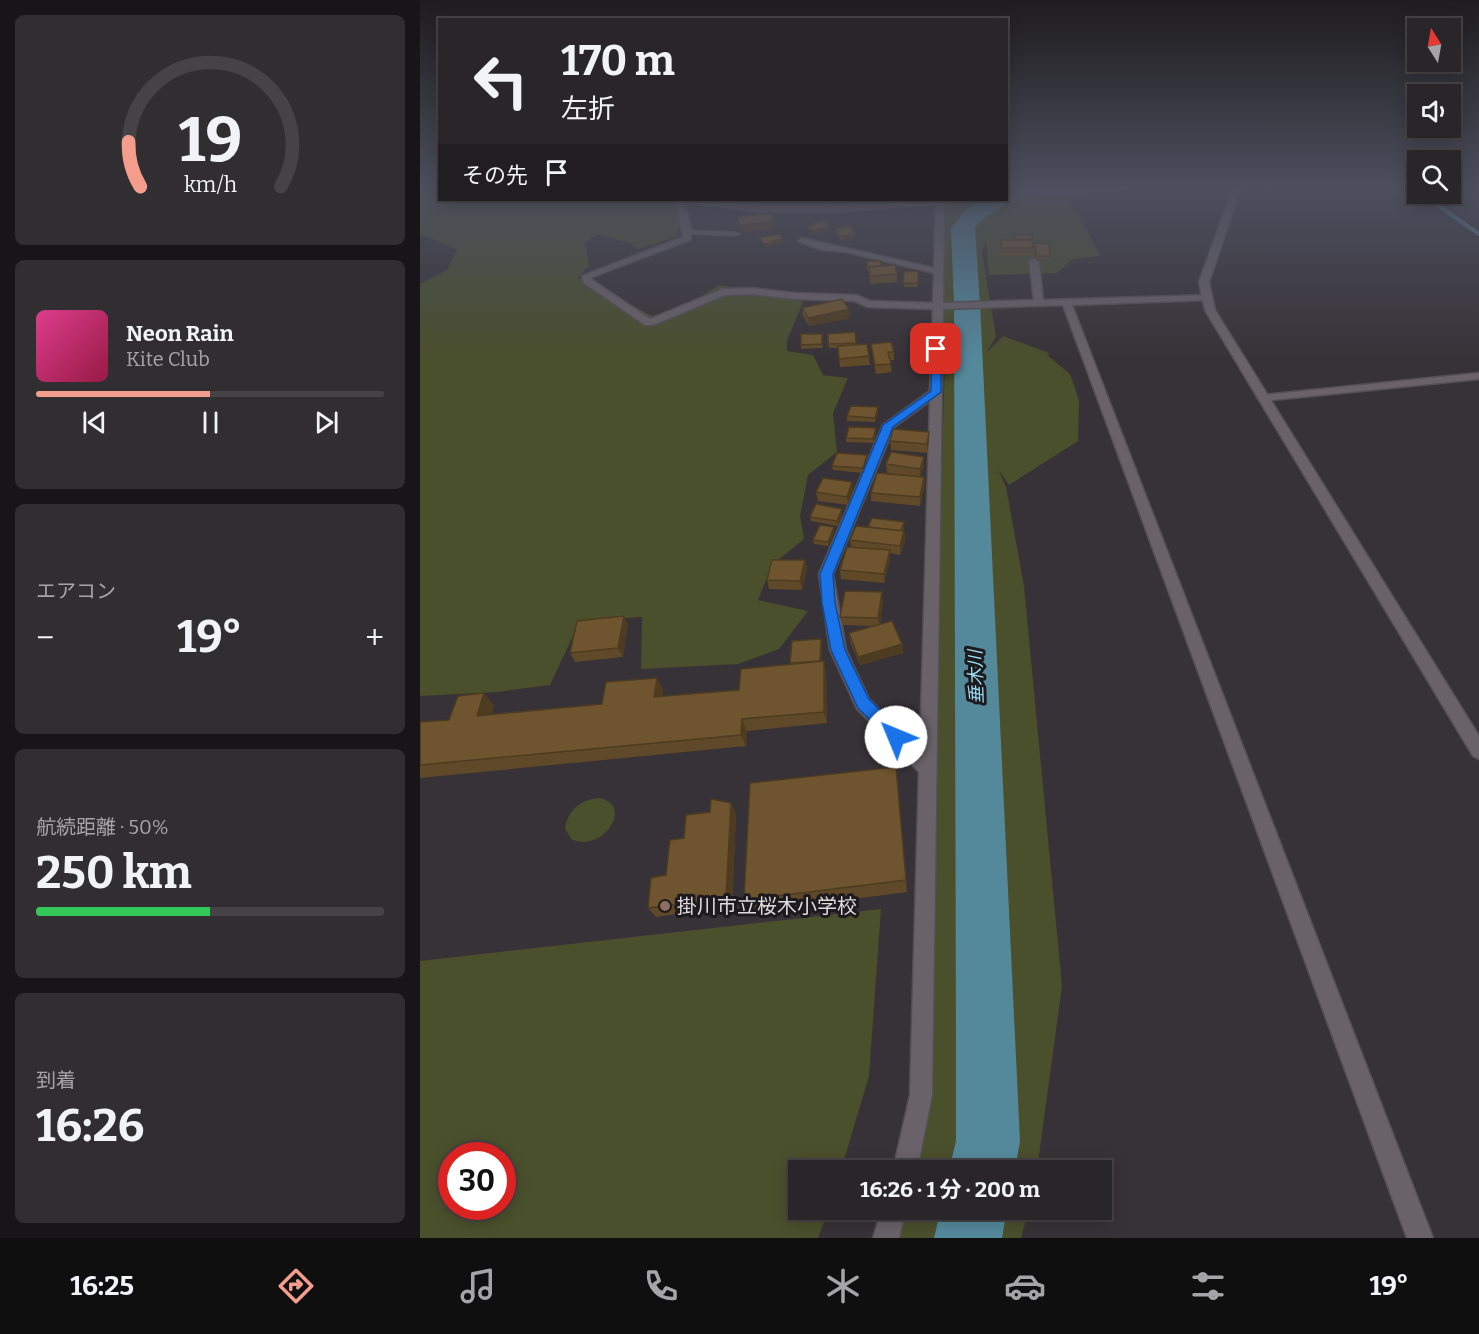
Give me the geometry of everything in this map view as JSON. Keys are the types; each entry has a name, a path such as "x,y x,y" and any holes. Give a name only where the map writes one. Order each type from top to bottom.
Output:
{"street":[{"path":"667,246 587,276 587,281 649,323 723,292 751,291 794,296 856,298 868,304 943,306 1206,297"},
{"path":"817,246 846,249 937,271"},
{"path":"907,1160 921,1095 936,392 943,306 937,271 938,246"},
{"path":"1217,246 1204,282 1210,310 1479,751"},
{"path":"1034,262 1039,304"},
{"path":"1067,303 1420,1238"},
{"path":"1263,398 1479,376"},
{"path":"929,770 863,704 838,650 828,603 826,574 889,425 936,392"},
{"path":"886,1238 891,1220"}],"green space":[{"path":"447,246 586,246 589,266 578,277 662,321 719,285 777,294 803,302 787,340 787,351 813,355 823,375 848,378 833,413 837,452 808,475 800,516 804,539 772,565 758,600 808,611 779,649 738,664 641,669 642,617 580,621 550,685 497,692 420,696 420,284 447,270 457,250"},
{"path":"634,246 648,246 638,249"},
{"path":"940,246 984,246 982,252 996,337 986,353 1003,336 1049,353 1048,356 1070,374 1079,400 1078,441 1009,485 998,469 1006,487 1024,586 1062,986 1038,1160 905,1160 913,1133 931,857 945,358 939,275"},
{"path":"986,246 1095,246 1101,256 1073,259 1057,273 989,275"},
{"path":"600,798 610,803 614,810 614,819 610,828 593,840 582,842 571,839 565,828 569,815 587,800"},
{"path":"881,909 869,1076 844,1160 788,1160 788,1220 825,1220 818,1238 420,1238 420,961"},
{"path":"887,1220 1026,1220 1021,1238 882,1238"}],"building":[{"path":"1001,246 1033,246 1033,248 1001,248"},
{"path":"1035,246 1049,246 1050,256 1036,256"},
{"path":"868,261 881,261 881,266 867,267"},
{"path":"895,265 897,274 870,276 869,267"},
{"path":"918,271 918,283 903,283 904,272"},
{"path":"842,299 849,309 808,318 802,308"},
{"path":"855,332 856,343 828,344 828,334"},
{"path":"801,334 822,334 822,344 801,345"},
{"path":"891,342 894,352 888,352 891,364 875,365 871,344"},
{"path":"867,344 869,356 839,359 838,346"},
{"path":"851,406 878,407 875,418 847,416"},
{"path":"849,427 876,428 873,439 846,438"},
{"path":"893,429 929,432 927,444 890,441"},
{"path":"891,452 924,457 920,469 886,464"},
{"path":"837,453 867,455 863,468 832,466"},
{"path":"877,473 924,477 920,497 871,493"},
{"path":"823,478 852,482 847,497 816,492"},
{"path":"816,504 842,509 837,521 810,517"},
{"path":"872,518 904,522 901,531 868,527"},
{"path":"820,525 834,527 828,542 813,540"},
{"path":"856,526 904,531 900,546 850,540"},
{"path":"847,547 890,550 884,574 840,570"},
{"path":"772,560 805,560 800,581 767,580"},
{"path":"845,591 882,592 878,618 840,617"},
{"path":"624,616 618,648 570,653 577,621"},
{"path":"892,621 902,644 858,657 849,633"},
{"path":"821,639 820,661 790,663 792,641"},
{"path":"824,661 824,712 742,719 741,735 420,765 420,722 449,720 458,696 484,693 477,716 602,704 606,682 657,678 654,697 739,690 741,669"},
{"path":"896,767 906,880 744,900 750,783"},
{"path":"711,799 731,803 726,897 648,908 651,878 666,875 670,840 684,838 686,815 710,812"}],"waterway":[{"name":"垂木川","path":"964,246 986,1040 988,1141 984,1160"},
{"name":"垂木川","path":"968,1238 972,1220"}],"place":[{"name":"掛川市立桜木小学校","path":"665,906"}],"route":[{"path":"896,737 863,704 838,650 828,603 826,574 889,425 936,392 936,349"}]}
